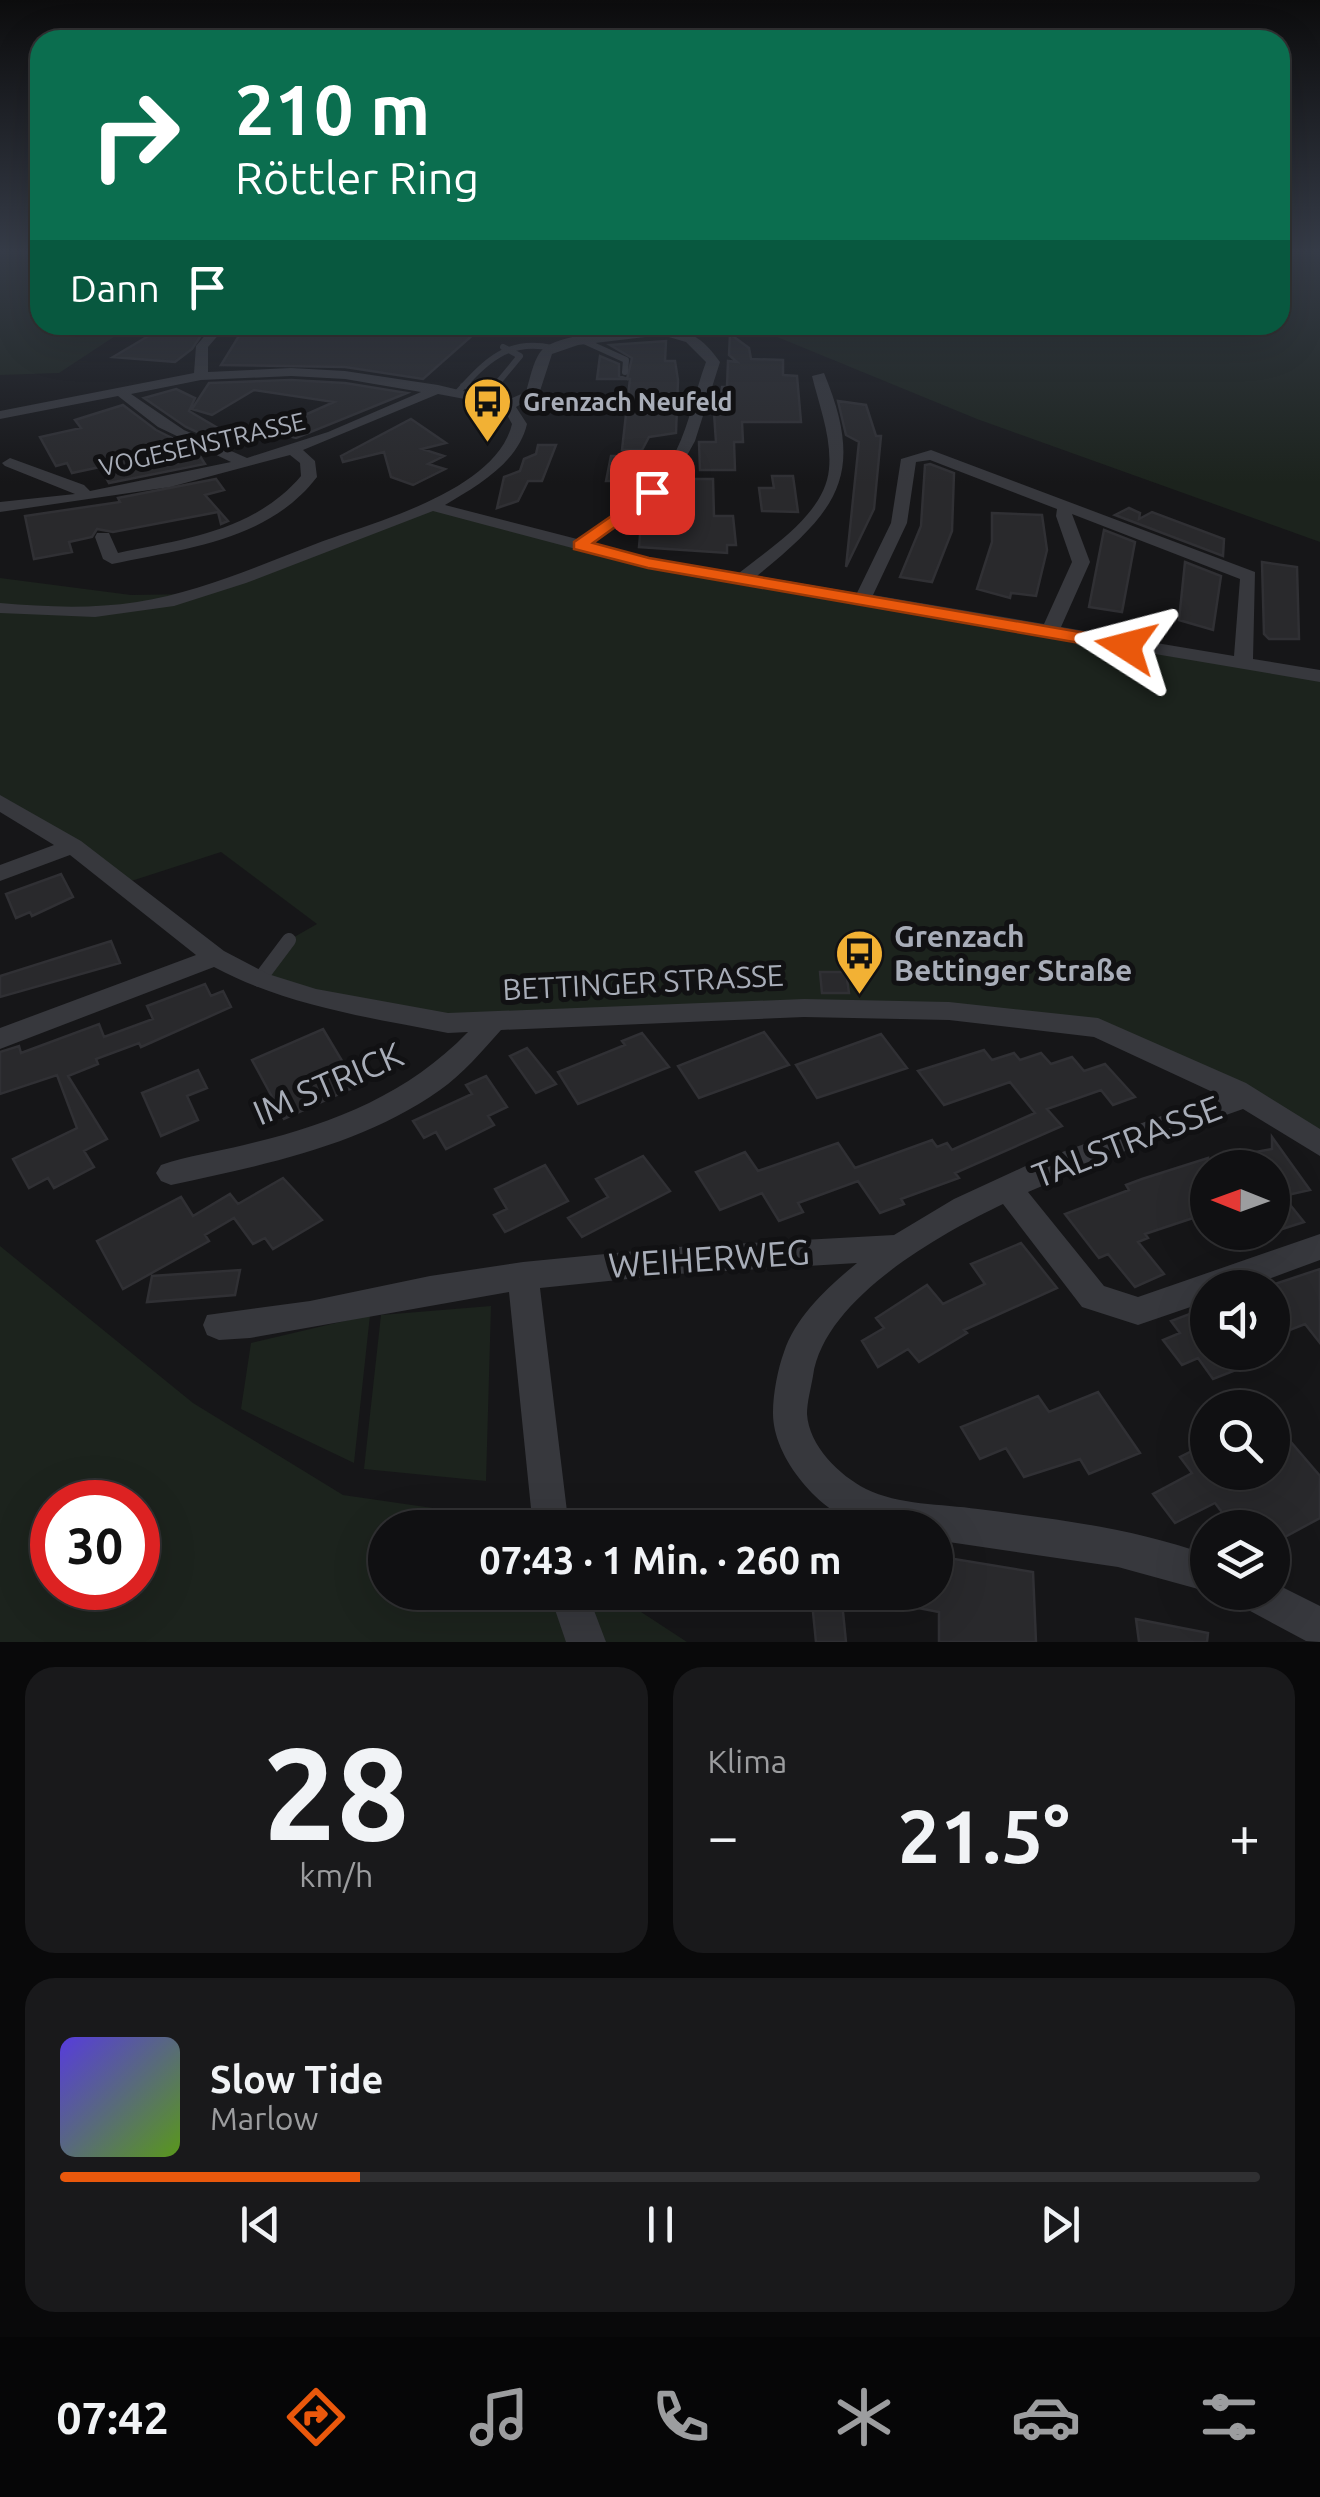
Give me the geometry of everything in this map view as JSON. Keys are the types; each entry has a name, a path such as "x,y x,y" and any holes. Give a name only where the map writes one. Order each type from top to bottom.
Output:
{"street":[{"path":"201,376 202,346 212,335"},
{"path":"509,405 532,394 546,352 552,348 633,335"},
{"path":"580,545 629,512 671,470 685,448 697,398 712,362 696,341 678,335"},
{"path":"0,415 201,376 320,373 460,389 509,405 521,416 522,428 514,444 490,466 432,506 237,580 154,605 71,614 0,608"},
{"path":"742,579 797,533 827,497 837,471 819,376"},
{"name":"VOGESENSTRASSE","path":"0,508 86,496 294,451 380,418 438,389"},
{"path":"118,390 146,417 182,438 246,463"},
{"path":"103,538 112,559 218,535 254,521 285,503 309,477 307,460 294,451"},
{"path":"862,600 899,522 909,459 918,454 931,455 1249,576 1243,665"},
{"name":"VOGESENSTRASSE","path":"10,464 78,488 86,496"},
{"path":"432,506 580,545 742,579 1320,676"},
{"path":"1049,633 1080,562 1064,516 1066,506"},
{"name":"BETTINGER STRASSE","path":"0,802 73,846 215,957 260,980 401,1018 492,1023 804,1008 949,1011 1098,1028 1246,1097 1320,1144"},
{"path":"0,872 73,846"},
{"path":"0,1038 215,957"},
{"name":"IM STRICK","path":"171,1173 287,1148 392,1105 431,1082 492,1023"},
{"name":"TALSTRASSE","path":"1190,1568 1124,1548 896,1516 855,1502 823,1481 792,1429 788,1393 796,1354 822,1313 894,1248 1091,1149 1246,1097"},
{"name":"TALSTRASSE","path":"1008,1188 1093,1297 1138,1311 1320,1247"},
{"name":"WEIHERWEG","path":"219,1325 266,1325 398,1294 676,1258 894,1248"},
{"path":"523,1276 549,1510"},
{"path":"574,1610 586,1642"},
{"path":"1287,1610 1320,1627"}],"lane":[{"path":"584,341 626,360 624,372"},
{"path":"460,389 503,347 523,344 552,348"},
{"path":"460,389 496,385 520,356 503,347"},
{"path":"260,980 289,940"}],"shaded area":[{"path":"0,330 30,330 30,335 117,335 59,373 0,375"},
{"path":"1290,330 1320,330 1320,542 977,419 772,335 1290,335"},
{"path":"432,506 648,563 1320,676 1320,1144 1097,1028 949,1011 492,1023 259,980 289,940 317,924 221,852 122,884 0,802 0,578 131,595 196,594"},
{"path":"0,1246 193,1403 343,1495 446,1510 368,1510 368,1610 638,1610 687,1642 0,1642"},
{"path":"491,1306 486,1481 364,1469 381,1315"},
{"path":"370,1315 354,1463 241,1409 251,1343"}],"building":[{"path":"150,335 201,335 192,349 175,362 113,357"},
{"path":"240,335 473,335 423,379 345,367 221,365"},
{"path":"731,335 749,348 751,359 783,360 783,375 797,376 801,422 742,422 743,442 734,442 735,470 700,470 699,442 716,442 713,398 721,398 722,387 727,387 728,361 737,362 729,355"},
{"path":"666,341 665,361 675,361 678,380 676,433 649,437 642,450 622,450 632,358 610,345"},
{"path":"600,356 619,364 619,376 627,379 597,379"},
{"path":"209,383 345,383 407,393 296,438 269,431 334,402 254,390 212,415 192,409"},
{"path":"176,389 195,398 189,411 233,437 219,442 186,427 144,398"},
{"path":"838,401 866,405 876,436 881,436 874,509 846,567 859,442 846,435"},
{"path":"123,405 156,430 196,450 205,464 109,483 100,467 72,473 67,463 56,466 40,437 81,428 75,420"},
{"path":"411,419 446,443 422,449 444,456 428,464 445,469 413,485 391,477 384,452 343,462 341,456"},
{"path":"538,445 556,445 542,481 528,481 518,501 497,508 504,477 520,471 524,459 536,454"},
{"path":"611,456 637,456 636,481 606,481"},
{"path":"925,465 954,473 952,531 932,582 900,577 921,526"},
{"path":"772,476 793,476 798,512 762,511 759,488 774,488"},
{"path":"216,479 224,490 205,495 228,521 221,524 218,512 113,532 97,529 92,537 69,542 72,552 34,559 25,516 120,502 118,498"},
{"path":"685,479 713,479 714,516 733,516 736,545 727,545 727,553 639,547 641,524 650,524 650,516 659,516 660,500 675,500 675,492 685,492"},
{"path":"1129,508 1140,513 1139,519 1152,512 1224,539 1223,556 1115,515"},
{"path":"992,513 1042,515 1047,550 1036,596 1011,593 1010,598 977,589 992,542"},
{"path":"1104,530 1135,542 1122,612 1089,607"},
{"path":"1185,562 1221,576 1213,630 1179,620"},
{"path":"1262,562 1297,567 1299,639 1269,639 1264,634"},
{"path":"61,874 73,897 32,916 30,912 16,918 6,894"},
{"path":"111,941 120,963 0,997 0,976"},
{"path":"820,972 846,972 849,993 822,993"},
{"path":"205,984 211,996 223,991 231,1007 141,1047 139,1043 96,1059 98,1064 68,1076 107,1139 84,1151 94,1167 54,1188 48,1178 29,1188 13,1159 77,1128 57,1075 0,1094 0,1052 19,1046 21,1053 99,1024 104,1037 153,1019 147,1006"},
{"path":"323,1029 357,1086 284,1119 252,1060"},
{"path":"764,1032 789,1065 699,1098 678,1066"},
{"path":"642,1033 669,1067 578,1104 558,1072 625,1045 622,1041"},
{"path":"881,1034 907,1068 817,1098 796,1065"},
{"path":"527,1048 556,1084 536,1093 510,1056"},
{"path":"984,1050 992,1060 1014,1053 1020,1060 1041,1053 1051,1064 1072,1057 1084,1071 1105,1064 1135,1097 1113,1105 1101,1090 1047,1109 1062,1126 955,1173 959,1178 901,1199 904,1204 880,1213 858,1181 798,1203 803,1212 779,1221 762,1193 720,1210 696,1172 745,1152 758,1171 838,1143 855,1168 932,1140 937,1147 947,1143 952,1150 1035,1113 1010,1082 944,1105 918,1071"},
{"path":"198,1070 207,1088 187,1096 198,1120 161,1136 142,1093"},
{"path":"486,1076 507,1107 488,1116 494,1125 446,1149 436,1132 424,1138 413,1121 472,1094 466,1085"},
{"path":"1272,1137 1281,1150 1267,1150 1272,1149"},
{"path":"643,1156 670,1191 582,1237 568,1218 608,1197 596,1179"},
{"path":"1290,1162 1310,1190 1290,1194"},
{"path":"1190,1164 1190,1219 1145,1234 1148,1238 1138,1242 1164,1274 1135,1287 1108,1254 1099,1258 1065,1214 1129,1190 1126,1185"},
{"path":"545,1165 568,1201 505,1232 494,1215 507,1209 495,1189"},
{"path":"283,1178 322,1220 273,1249 265,1238 253,1244 234,1218 205,1235 209,1241 123,1289 97,1241 181,1197 193,1216 230,1194 238,1204"},
{"path":"1290,1205 1304,1222 1290,1226"},
{"path":"1021,1243 1057,1288 964,1330 967,1333 919,1362 908,1349 878,1367 862,1341 884,1328 876,1318 927,1285 943,1304 985,1284 971,1264"},
{"path":"1320,1269 1320,1343 1305,1324 1290,1330 1290,1279"},
{"path":"240,1270 235,1295 147,1302 152,1276"},
{"path":"1190,1314 1190,1362 1182,1365 1163,1340 1180,1333 1171,1321"},
{"path":"1207,1370 1236,1370 1213,1379"},
{"path":"1098,1392 1140,1453 1089,1474 1080,1459 1024,1477 1006,1448 980,1459 961,1427 1038,1396 1049,1412"},
{"path":"1290,1441 1320,1476 1320,1518 1290,1534 1290,1510 1220,1510 1215,1503 1190,1510 1190,1516 1175,1523 1153,1494 1190,1474 1190,1490 1290,1490"},
{"path":"1190,1452 1190,1470 1180,1457"},
{"path":"953,1559 1033,1572 1036,1642 939,1642 939,1612 929,1610 953,1610"},
{"path":"813,1610 843,1610 846,1642 816,1642"},
{"path":"1136,1619 1208,1633 1207,1642 1139,1642"}],"place":[{"name":"Grenzach Neufeld","path":"488,444"},
{"name":"Grenzach Bettinger Straße","path":"859,996"}],"route":[{"path":"652,492 580,545 648,563 1126,646"}]}
